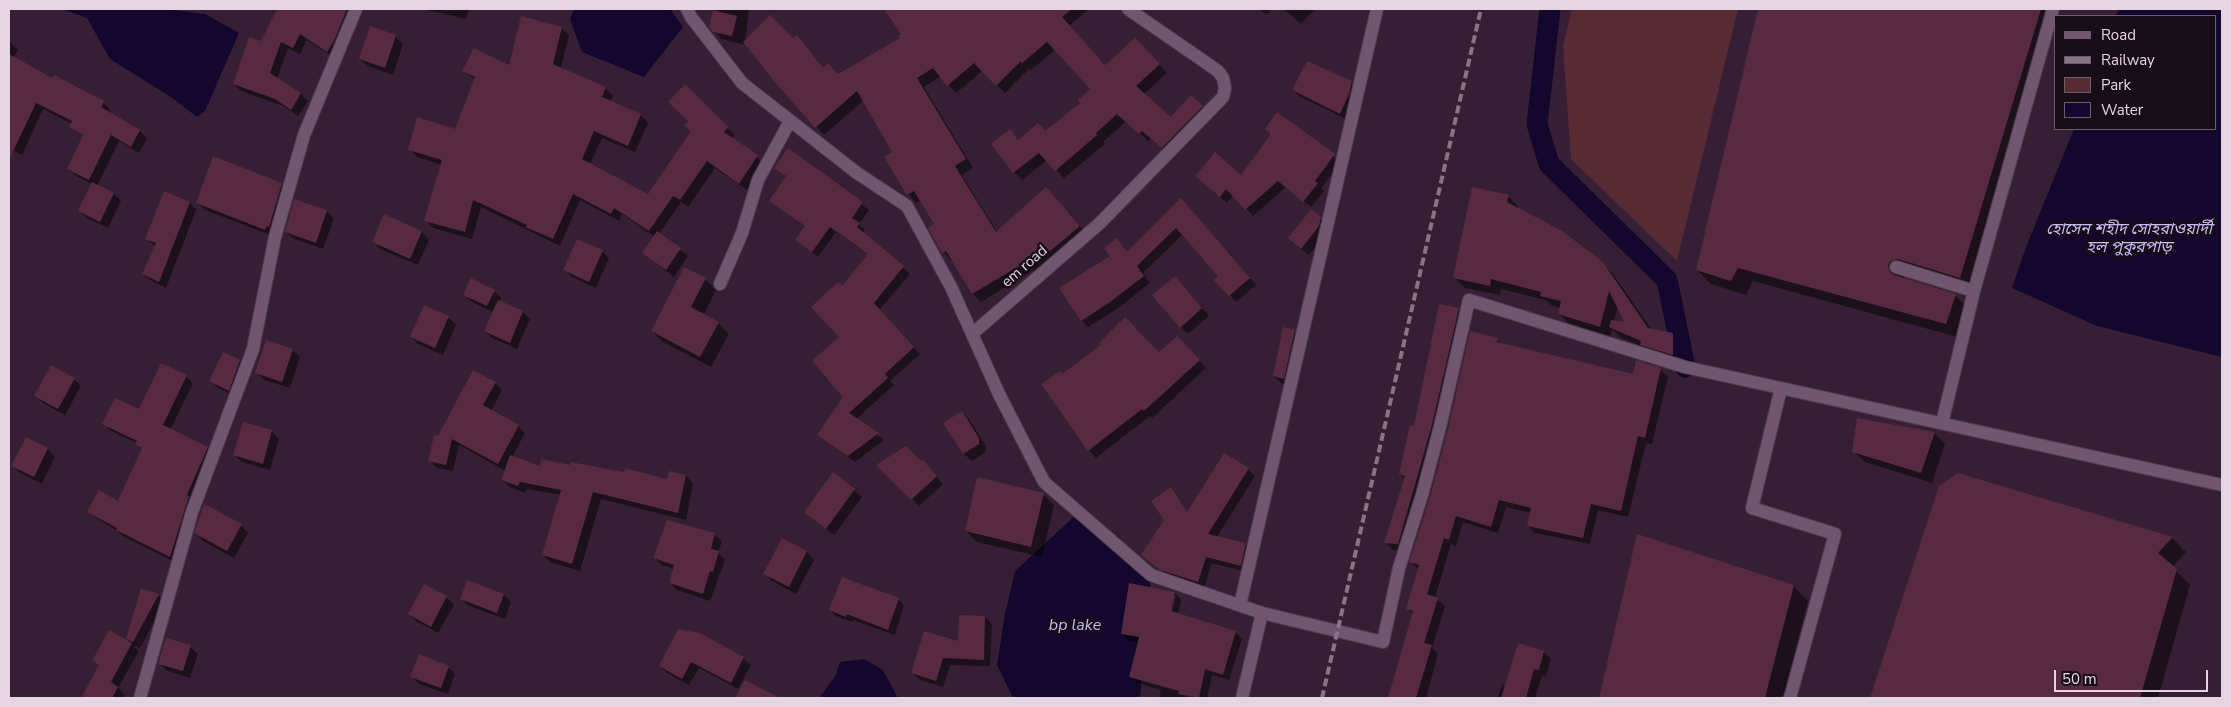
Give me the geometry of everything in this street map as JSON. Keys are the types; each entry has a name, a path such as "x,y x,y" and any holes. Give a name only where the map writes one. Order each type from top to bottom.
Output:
{"street":[{"path":"140,698 192,512 253,349 275,238 304,135 356,9"},
{"path":"687,9 691,17 742,83 857,173 907,206 951,287 999,394 1044,482 1151,575 1262,613 1383,642 1399,568 1422,495 1440,427 1469,300 1685,367 2222,485"},
{"name":"em road","path":"972,334 1099,224 1223,97 1225,88 1223,78 1205,61 1128,9"},
{"path":"1240,605 1378,9"},
{"path":"1942,423 1974,291 2053,9"},
{"path":"720,284 742,233 758,180 790,121"},
{"path":"1896,267 1974,291"},
{"path":"1781,388 1752,508 1835,534 1790,698"},
{"path":"1242,698 1262,613"}],"green space":[{"path":"1572,9 1738,9 1677,261 1571,159 1563,47"}],"water":[{"path":"62,9 166,9 205,14 239,33 205,111 197,117 171,97 110,59 87,18"},
{"path":"574,9 670,9 683,27 644,77 582,52 570,19"},
{"name":"হোসেন শহীদ সোহরাওয়ার্দী হল পুকুরপাড়","path":"2119,9 2222,9 2222,357 2097,326 2012,288 2026,247 2074,130 2216,130 2216,15 2116,15"},
{"name":"bp lake","path":"1078,513 1151,575 1140,698 1013,698 997,665 1005,614 1015,571"},
{"path":"864,659 883,670 898,698 819,698 836,675 840,662"}],"building":[{"path":"277,9 347,9 334,41 327,52 300,34 293,48 281,42 270,73 301,93 291,110 275,99 233,84 249,37 261,41"},
{"path":"884,9 1072,9 1062,17 1105,65 1135,38 1160,64 1136,86 1171,117 1191,95 1203,106 1162,148 1142,131 1139,134 1117,114 1096,133 1097,135 1055,171 1039,153 1013,173 991,144 1010,129 1018,140 1038,123 1045,131 1080,103 1078,100 1090,89 1047,42 1022,63 1021,61 996,86 974,63 947,86 933,68 917,78 966,159 955,166 996,232 1046,187 1080,226 1044,256 1041,253 972,294 946,251 942,253 939,248 928,228 934,224 914,191 907,195 884,157 892,152 857,91 815,128 743,42 770,15 793,38 797,35 823,68 828,63 838,74 900,38 898,36 901,34"},
{"path":"1758,9 2041,9 1960,278 1898,259 1891,261 1888,265 1890,272 1894,275 1956,294 1946,324 1738,268 1731,281 1696,270"},
{"path":"713,10 737,16 732,36 713,32 709,27"},
{"path":"521,16 562,27 553,64 606,87 602,97 641,114 628,146 594,131 582,159 648,194 691,131 684,126 688,121 668,102 685,84 728,127 724,132 758,155 739,184 707,161 680,200 673,196 649,231 614,208 611,214 573,194 553,239 473,200 465,232 424,221 442,160 408,150 417,117 455,129 475,77 462,71 474,48 509,65"},
{"path":"370,26 396,35 385,68 359,59"},
{"path":"9,54 52,78 54,75 104,101 101,107 140,130 131,147 111,135 89,180 67,169 83,135 69,127 72,121 36,103 9,160"},
{"path":"1307,61 1352,81 1349,94 1340,114 1292,90"},
{"path":"1277,112 1335,154 1315,181 1318,183 1303,202 1278,181 1245,210 1226,189 1220,197 1195,176 1215,152 1241,175 1271,134 1265,129"},
{"path":"788,148 863,202 852,218 860,223 857,227 904,266 874,303 914,347 885,374 888,378 849,413 879,433 848,456 817,435 843,397 812,361 839,337 811,307 838,282 842,286 868,254 830,227 812,252 795,240 805,226 769,201 786,176 774,168"},
{"path":"213,156 282,183 269,227 267,226 265,230 196,203"},
{"path":"92,182 114,193 100,222 78,211"},
{"path":"1472,187 1509,195 1507,202 1562,231 1603,262 1648,328 1673,333 1673,355 1640,345 1641,341 1609,327 1611,320 1624,322 1609,291 1600,327 1558,314 1561,301 1540,296 1541,292 1491,279 1490,286 1453,278"},
{"path":"164,191 190,202 159,282 142,274 156,243 145,239"},
{"path":"1181,198 1250,278 1229,296 1214,280 1218,276 1176,228 1137,266 1144,276 1081,321 1059,288 1110,256 1104,248 1117,238 1127,252"},
{"path":"294,199 327,210 316,243 285,232"},
{"path":"1311,209 1321,217 1319,226 1301,249 1288,238"},
{"path":"384,214 422,231 410,259 372,242"},
{"path":"657,231 681,248 666,270 642,253"},
{"path":"577,239 603,250 589,282 563,270"},
{"path":"684,267 706,278 691,307 719,322 700,357 651,331"},
{"path":"1175,276 1202,308 1180,328 1152,295"},
{"path":"471,278 495,290 487,306 463,295"},
{"path":"498,300 523,311 510,343 484,331"},
{"path":"1439,304 1459,308 1432,425 1398,544 1384,543 1405,476 1399,474 1410,425 1414,426"},
{"path":"424,305 449,316 435,348 410,337"},
{"path":"1125,317 1159,352 1177,336 1200,360 1144,411 1142,409 1088,451 1041,384 1060,371 1062,374 1101,345 1099,343"},
{"path":"1283,327 1295,330 1284,379 1273,376"},
{"path":"1470,331 1498,338 1497,342 1633,374 1636,360 1661,368 1645,438 1638,436 1621,511 1591,504 1583,538 1527,526 1531,508 1499,500 1491,527 1456,516 1449,540 1444,538 1427,594 1438,598 1424,643 1432,645 1416,698 1388,698 1413,611 1406,609 1419,565 1409,562 1430,497 1448,429"},
{"path":"266,340 293,349 282,382 255,373"},
{"path":"223,352 240,360 229,391 209,381"},
{"path":"161,363 187,375 163,425 208,447 187,495 189,496 170,557 116,530 117,528 87,512 99,490 118,501 142,448 135,444 137,441 102,424 115,398 139,409"},
{"path":"51,365 75,378 58,409 34,396"},
{"path":"473,370 496,382 483,405 519,425 498,464 452,439 446,465 428,461 434,435 438,436"},
{"path":"962,411 979,438 979,444 963,454 943,423"},
{"path":"1857,418 1935,432 1921,473 1852,452"},
{"path":"243,422 272,430 263,464 233,455"},
{"path":"26,437 48,448 34,477 11,466"},
{"path":"906,446 921,461 922,459 937,476 911,500 876,465"},
{"path":"1224,453 1249,468 1208,534 1246,543 1241,566 1206,557 1198,582 1160,570 1141,555 1164,520 1151,501 1171,487 1187,512"},
{"path":"510,455 540,466 541,459 570,465 570,462 624,472 625,468 667,479 669,471 686,475 678,513 593,492 572,564 542,555 561,490 520,482 518,486 501,480"},
{"path":"833,472 855,489 826,529 804,512"},
{"path":"1958,473 2173,537 2158,553 2177,569 2140,698 1870,698 1939,486"},
{"path":"977,477 1044,493 1031,547 965,531"},
{"path":"204,504 242,524 227,551 194,533"},
{"path":"667,520 715,533 711,549 719,551 713,572 710,571 703,594 669,583 674,565 653,558"},
{"path":"1637,534 1794,585 1765,698 1599,698"},
{"path":"782,538 807,551 789,587 763,574"},
{"path":"842,577 899,598 888,630 847,614 846,617 829,610"},
{"path":"467,580 504,594 497,613 460,599"},
{"path":"1129,583 1175,592 1171,611 1236,631 1223,675 1205,669 1199,698 1178,694 1179,691 1129,677 1139,637 1121,634"},
{"path":"424,584 447,596 431,627 408,614"},
{"path":"141,588 159,594 133,642 126,639"},
{"path":"959,615 985,616 984,660 943,658 936,681 911,673 924,631 958,641"},
{"path":"678,629 700,633 744,657 731,683 691,662 682,679 659,666"},
{"path":"109,630 132,643 111,682 118,687 112,698 81,698 99,665 92,661"},
{"path":"166,638 191,645 183,671 158,664"},
{"path":"1518,643 1544,651 1539,670 1534,669 1526,698 1501,698"},
{"path":"419,654 449,666 441,688 410,677"},
{"path":"745,680 780,698 735,698"}],"waterway":[{"path":"1550,9 1537,124 1549,164 1667,280 1685,367"}],"railway":[{"path":"1322,698 1481,9"}]}
